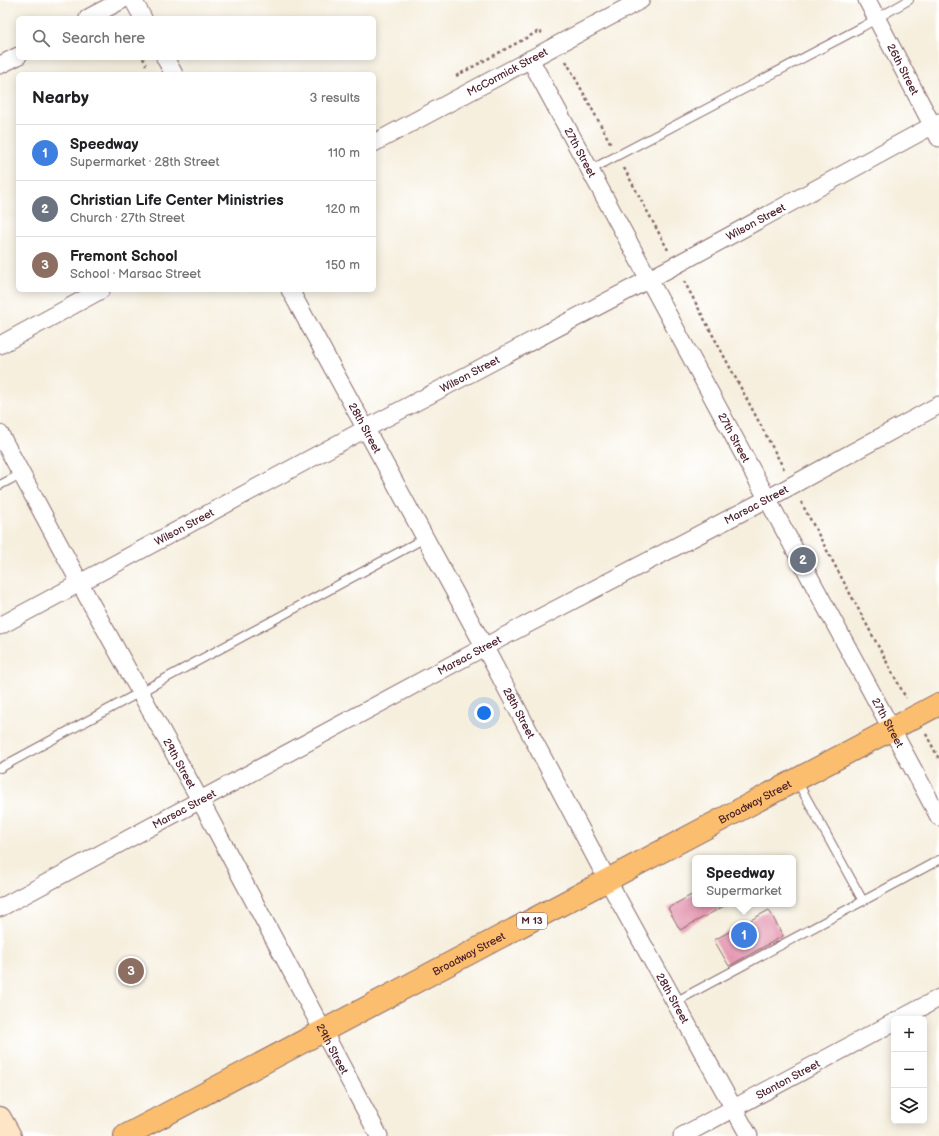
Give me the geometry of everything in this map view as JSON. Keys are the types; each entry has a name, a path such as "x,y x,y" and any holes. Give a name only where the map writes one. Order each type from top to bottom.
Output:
{"main road":[{"name":"Broadway Street","path":"125,1136 323,1030 608,881 891,728 939,704"}],"street":[{"path":"92,16 122,0"},
{"path":"133,0 142,16"},
{"name":"McCormick Street","path":"376,142 641,0"},
{"name":"26th Street","path":"867,0 937,129"},
{"path":"0,65 16,57"},
{"name":"27th Street","path":"530,59 939,817"},
{"path":"166,60 173,72"},
{"name":"Wilson Street","path":"0,626 365,429 937,129"},
{"path":"0,345 97,292"},
{"name":"28th Street","path":"291,292 484,646 608,881 749,1136"},
{"name":"Marsac Street","path":"0,908 484,646 767,499 939,405"},
{"name":"29th Street","path":"0,434 80,583 200,800 379,1136"},
{"path":"906,1016 939,998"},
{"name":"Stanton Street","path":"682,1136 891,1024"},
{"path":"0,1118 10,1136"}],"lane":[{"path":"590,170 862,27 909,0"},
{"path":"0,485 21,474"},
{"path":"0,768 425,538"},
{"path":"797,780 863,901"},
{"path":"675,1002 939,860"}],"path":[{"path":"539,31 557,45 939,759"}],"building":[{"path":"692,895 692,907 722,907 680,930 668,908"},
{"path":"769,910 783,936 729,966 714,940"}],"place":[{"name":"Christian Life Center Ministries","path":"803,560"},
{"name":"Speedway","path":"744,935"},
{"name":"Fremont School","path":"131,971"}]}
